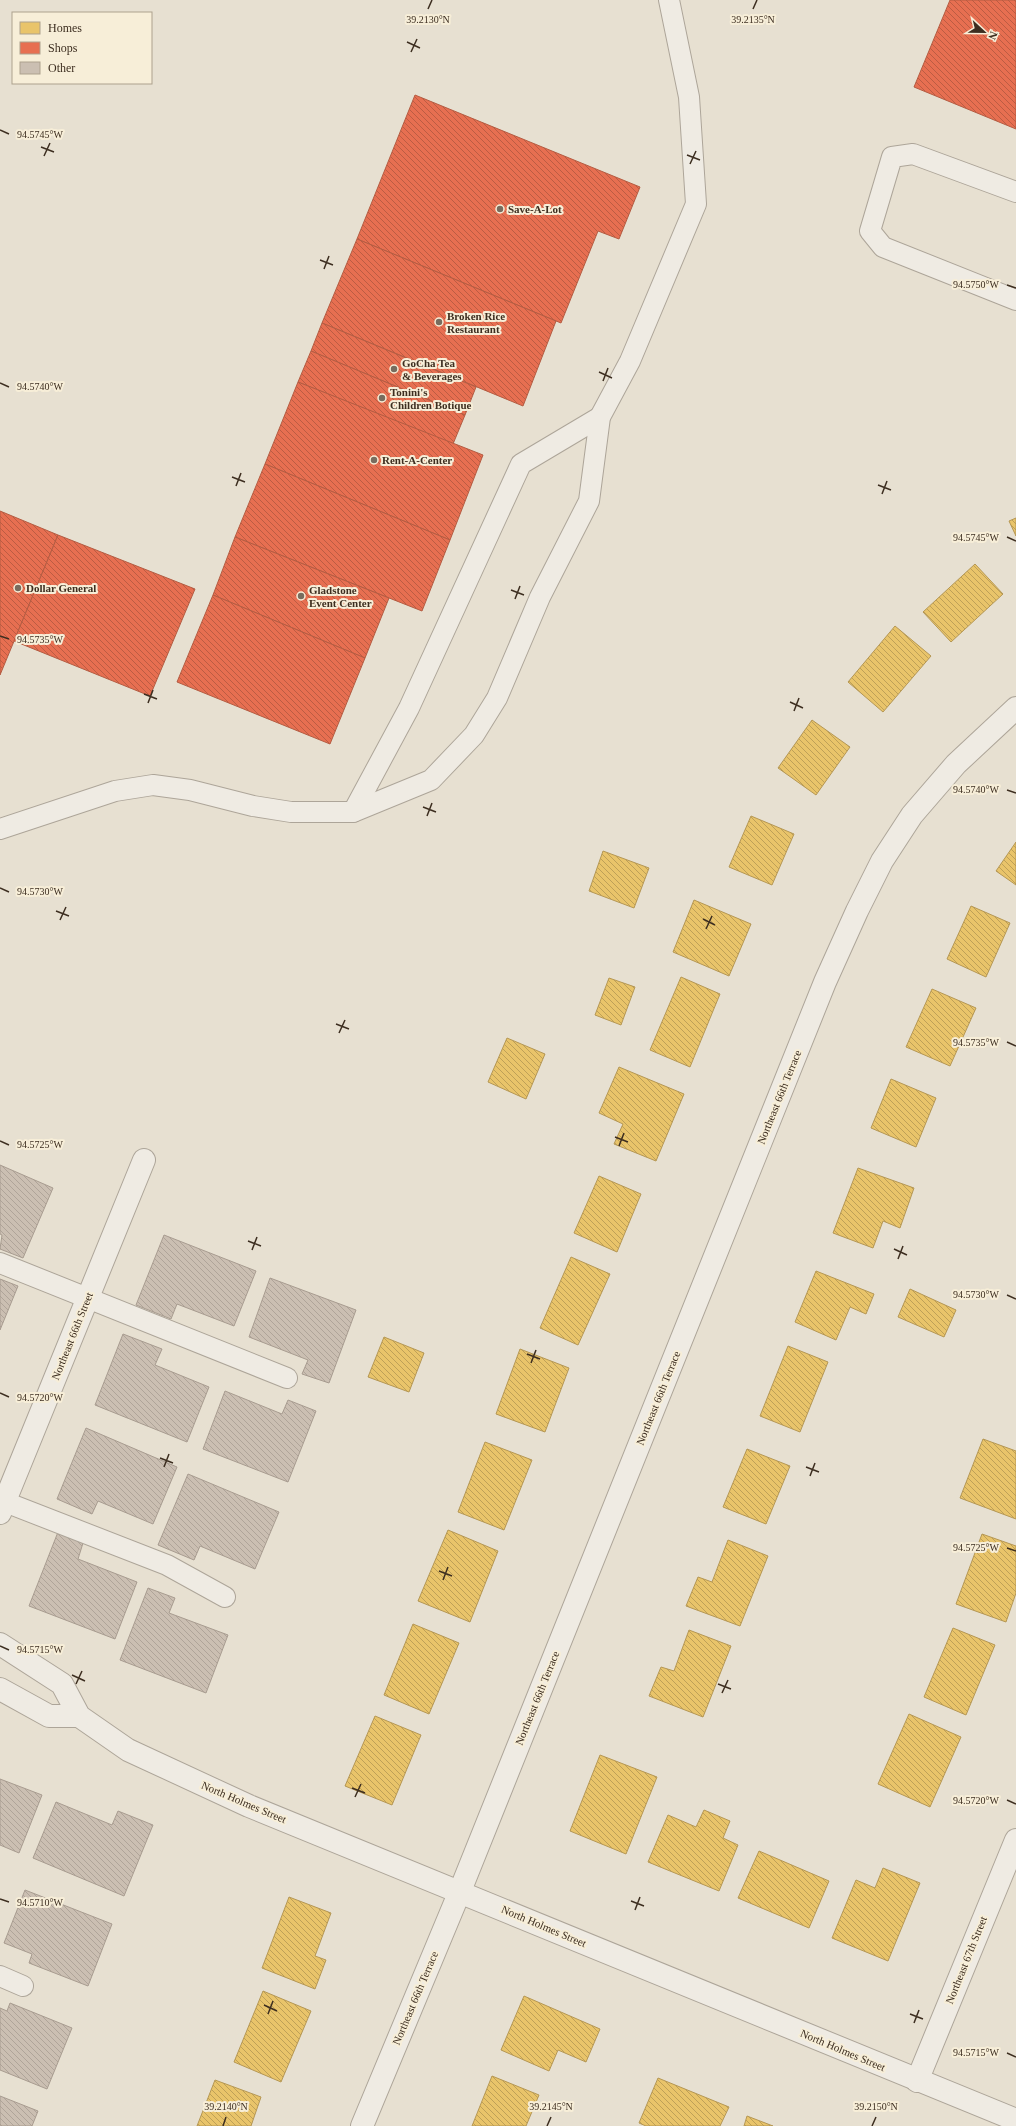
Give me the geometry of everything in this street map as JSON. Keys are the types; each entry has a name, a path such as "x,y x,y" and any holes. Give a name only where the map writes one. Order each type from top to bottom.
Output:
{"street":[{"name":"Northeast 66th Terrace","path":"362,2126 460,1891 825,982 857,911 882,861 912,815 956,764 1016,708"},
{"name":"Northeast 66th Street","path":"2,1505 144,1160"},
{"name":"North Holmes Street","path":"0,1644 62,1684 79,1716 128,1750 249,1806 460,1891 917,2081 1016,2120"},
{"path":"0,1689 48,1716 79,1716"},
{"name":"Northeast 67th Street","path":"917,2081 1016,1840"}],"lane":[{"path":"0,829 115,791 154,784 190,790 253,806 291,812 353,812 431,780 474,735 493,704 540,597 589,501 600,417 630,361 696,204 689,97 669,0"},
{"path":"1016,192 913,154 892,157 870,231 883,247 1016,300"},
{"path":"353,812 409,708 521,464 600,417"},
{"path":"0,1263 287,1378"},
{"path":"2,1505 167,1565 225,1597"},
{"path":"0,1976 23,1986"}],"building: Homes":[{"path":"1016,518 1016,536 1009,521"},
{"path":"975,564 1003,594 951,642 923,612"},
{"path":"895,626 931,656 883,712 848,682"},
{"path":"812,720 850,747 816,795 778,768"},
{"path":"751,816 794,834 772,885 729,867"},
{"path":"1016,842 1016,885 996,871"},
{"path":"603,851 649,868 634,908 589,891"},
{"path":"694,900 751,924 729,976 673,952"},
{"path":"971,906 1010,923 986,977 947,959"},
{"path":"681,977 720,994 690,1067 650,1050"},
{"path":"609,978 635,987 621,1025 595,1015"},
{"path":"932,989 976,1008 950,1066 906,1047"},
{"path":"507,1038 545,1054 526,1099 488,1082"},
{"path":"619,1067 684,1094 656,1161 614,1144 623,1124 599,1113"},
{"path":"891,1079 936,1098 916,1147 871,1128"},
{"path":"858,1168 914,1188 900,1228 883,1221 873,1248 833,1233"},
{"path":"599,1176 641,1194 617,1252 574,1233"},
{"path":"571,1257 610,1274 578,1345 540,1328"},
{"path":"816,1271 874,1294 866,1314 850,1307 836,1340 795,1322"},
{"path":"910,1289 956,1310 944,1337 898,1317"},
{"path":"384,1337 424,1353 409,1392 368,1377"},
{"path":"788,1346 828,1362 800,1432 760,1416"},
{"path":"520,1349 569,1368 545,1432 496,1414"},
{"path":"983,1439 1016,1451 1016,1519 960,1498"},
{"path":"485,1442 532,1460 504,1530 458,1512"},
{"path":"747,1449 790,1466 766,1524 723,1507"},
{"path":"448,1530 498,1551 470,1622 418,1601"},
{"path":"982,1534 1016,1546 1016,1593 1006,1622 956,1604"},
{"path":"728,1540 768,1556 740,1626 686,1606 698,1577 712,1582"},
{"path":"413,1624 459,1643 429,1714 384,1695"},
{"path":"953,1628 995,1645 966,1715 924,1697"},
{"path":"689,1630 731,1646 703,1717 649,1696 661,1667 674,1671"},
{"path":"909,1714 961,1737 930,1807 878,1784"},
{"path":"375,1716 421,1735 392,1805 345,1786"},
{"path":"600,1755 657,1777 626,1854 570,1831"},
{"path":"704,1810 730,1821 723,1838 738,1845 719,1891 648,1862 668,1815 696,1827"},
{"path":"759,1851 829,1881 809,1928 738,1898"},
{"path":"883,1868 920,1883 888,1961 832,1938 856,1880 875,1888"},
{"path":"289,1897 331,1913 315,1956 326,1960 315,1989 262,1968"},
{"path":"263,1991 311,2011 281,2082 234,2062"},
{"path":"524,1996 600,2029 586,2062 558,2050 549,2071 501,2050"},
{"path":"492,2076 539,2095 526,2126 472,2126"},
{"path":"658,2078 729,2107 720,2126 646,2126 639,2123"},
{"path":"215,2080 261,2097 251,2126 197,2126"},
{"path":"747,2116 773,2126 744,2126"}],"building: Shops":[{"path":"950,0 1016,0 1016,129 914,87"},
{"name":"Save-A-Lot","path":"415,95 640,187 619,239 598,231 561,323 357,239"},
{"name":"Broken Rice Restaurant","path":"357,239 556,321 523,406 322,323"},
{"name":"GoCha Tea & Beverages","path":"322,323 476,387 465,415 311,351"},
{"name":"Tonini's Children Botique","path":"311,351 465,415 453,444 298,382"},
{"name":"Rent-A-Center","path":"298,382 483,455 450,540 265,464"},
{"path":"265,464 450,540 422,611 235,537"},
{"name":"Dollar General","path":"0,511 58,535 0,675"},
{"path":"58,535 195,589 150,696 14,641"},
{"name":"Gladstone Event Center","path":"235,537 389,598 365,658 213,595"},
{"path":"213,595 365,658 330,744 177,682"}],"building: Other":[{"path":"0,1165 53,1188 23,1258 0,1249 2,1235 0,1234"},
{"path":"164,1235 256,1271 234,1326 177,1304 171,1319 136,1305"},
{"path":"270,1278 356,1310 329,1383 302,1374 308,1360 249,1337"},
{"path":"0,1279 18,1286 0,1330"},
{"path":"123,1334 162,1349 155,1365 209,1387 187,1442 95,1405"},
{"path":"225,1391 282,1414 288,1400 316,1411 288,1482 203,1449"},
{"path":"86,1428 177,1467 153,1524 98,1501 92,1514 57,1499"},
{"path":"188,1474 279,1512 255,1569 200,1546 194,1560 158,1545"},
{"path":"58,1532 83,1543 78,1559 137,1582 115,1639 29,1606"},
{"path":"148,1588 175,1598 169,1613 228,1635 206,1693 120,1660"},
{"path":"0,1779 42,1795 19,1853 0,1845"},
{"path":"56,1802 112,1825 118,1811 153,1825 124,1896 33,1858"},
{"path":"25,1890 112,1924 88,1986 29,1963 32,1954 4,1943"},
{"path":"10,2003 72,2028 47,2089 0,2070 0,2008 7,2011"},
{"path":"0,2096 38,2111 32,2126 0,2126"}],"place":[{"name":"Save-A-Lot","path":"500,209"},
{"name":"Broken Rice Restaurant","path":"439,322"},
{"name":"GoCha Tea & Beverages","path":"394,369"},
{"name":"Tonini's Children Botique","path":"382,398"},
{"name":"Rent-A-Center","path":"374,460"},
{"name":"Dollar General","path":"18,588"},
{"name":"Gladstone Event Center","path":"301,596"}]}
